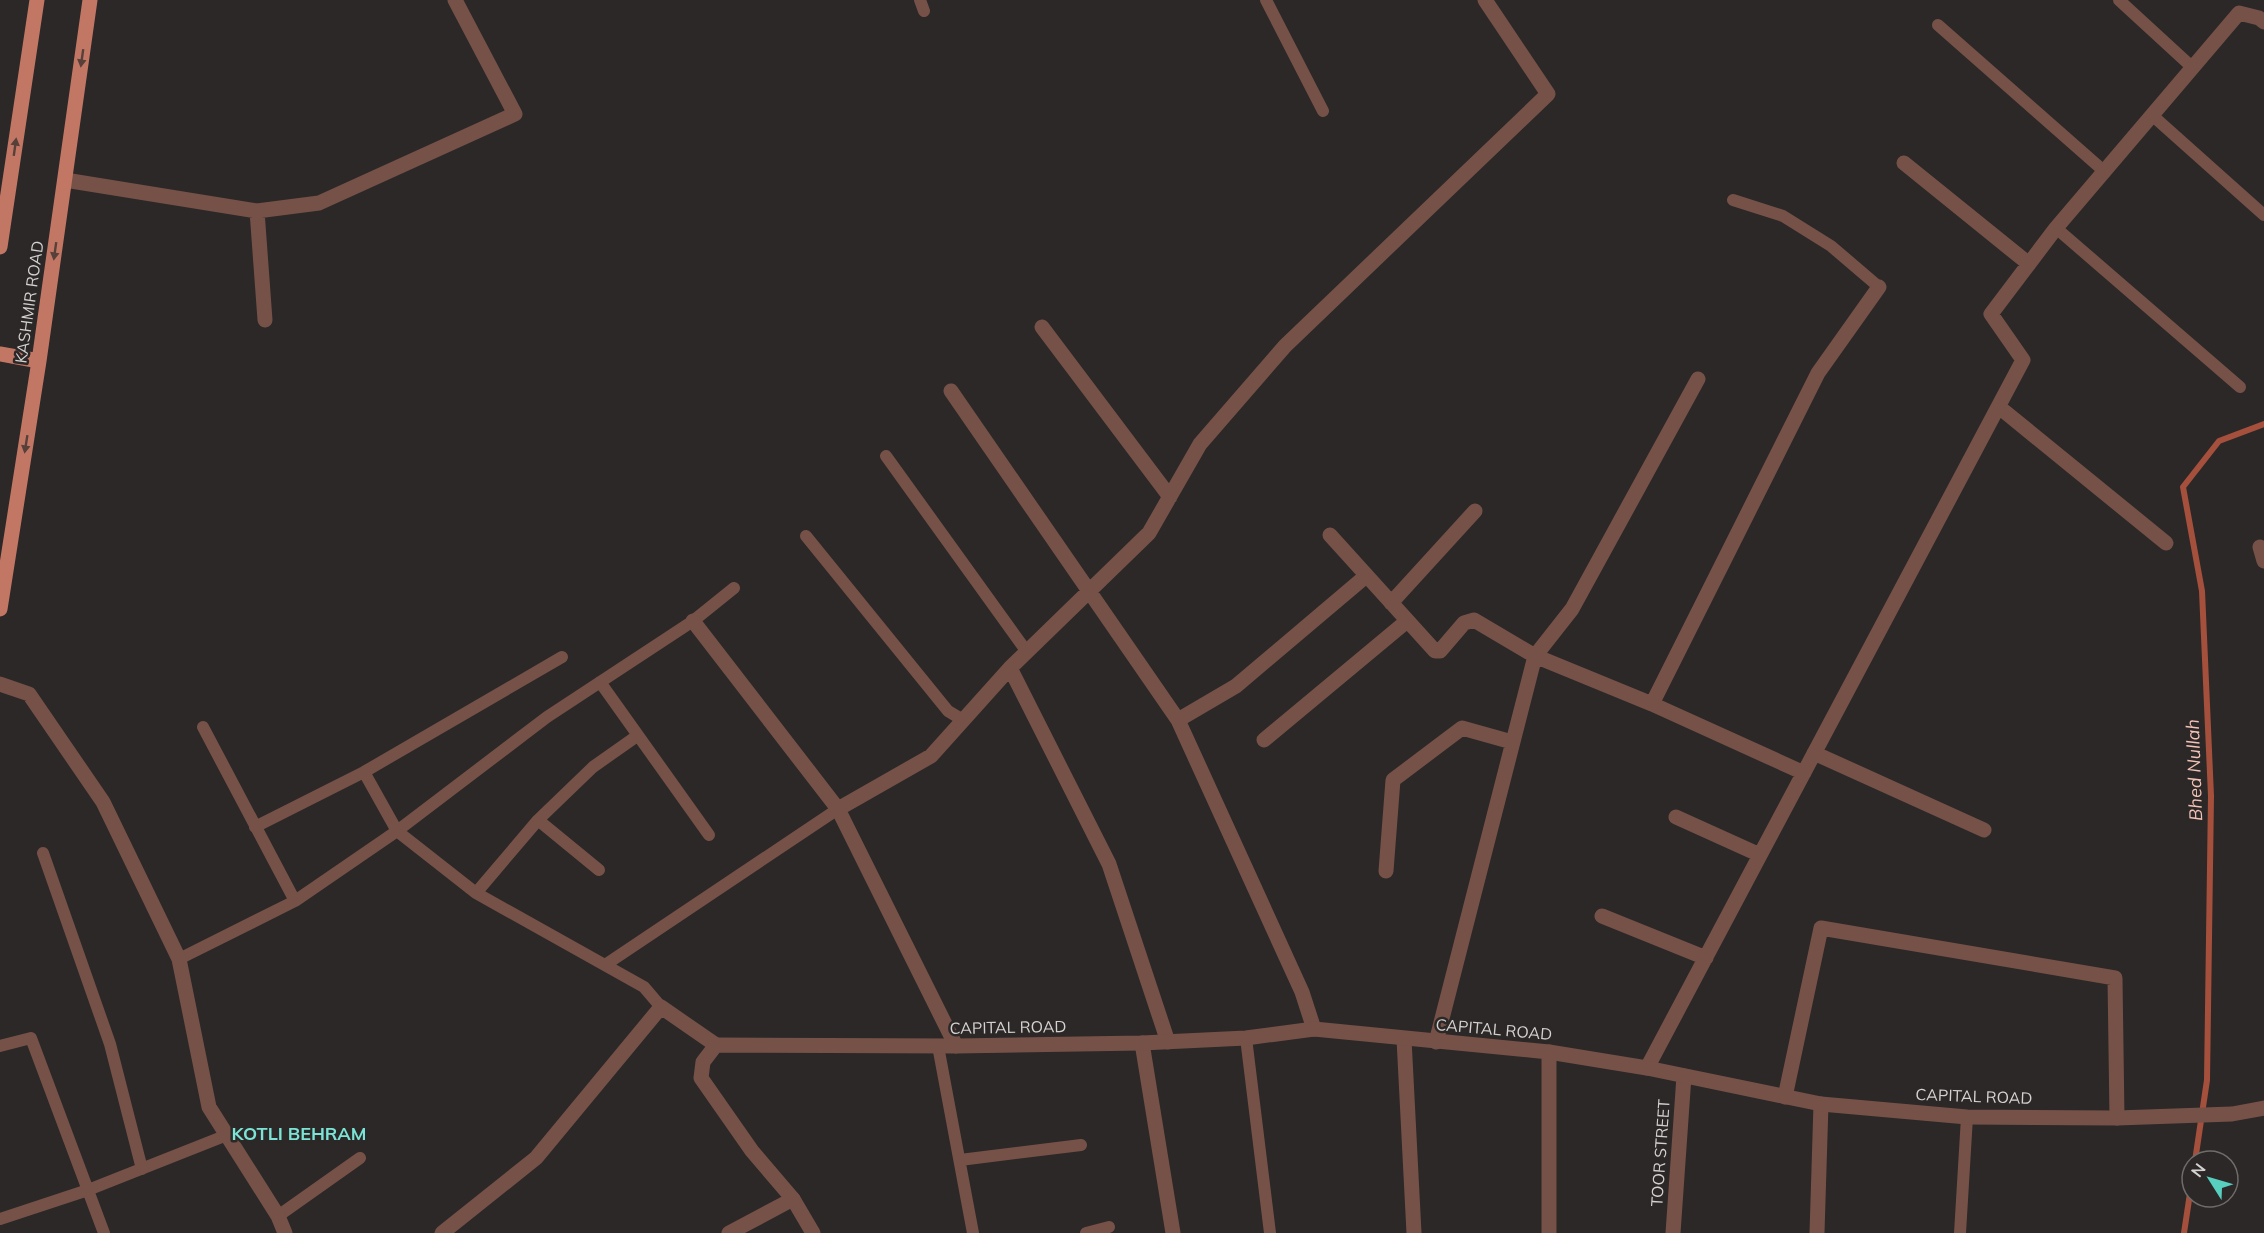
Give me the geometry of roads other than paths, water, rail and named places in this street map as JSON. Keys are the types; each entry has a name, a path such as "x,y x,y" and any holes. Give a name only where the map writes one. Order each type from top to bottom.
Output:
{"main road":[{"path":"0,247 36,0"},
{"name":"KASHMIR ROAD","path":"0,609 39,361 90,0"},
{"path":"0,354 39,361"}],"street":[{"path":"65,180 256,211 319,203 515,114 455,0"},
{"path":"838,809 931,756 1010,668 1149,533 1200,444 1286,346 1548,94 1485,0"},
{"path":"1647,1068 2023,360 1991,314 2056,228 2239,13 2262,17"},
{"path":"1904,163 2029,264"},
{"path":"256,211 265,320"},
{"path":"1652,704 1818,374 1879,288"},
{"path":"1042,327 1170,497"},
{"path":"1436,1042 1535,656 1572,609 1698,380"},
{"path":"951,391 1178,720 1302,992 1314,1029"},
{"path":"1999,407 2166,543"},
{"path":"1391,603 1475,511"},
{"path":"1330,536 1435,651 1440,651 1464,623 1474,620 1535,656 1652,704 1803,773"},
{"path":"1178,720 1236,686 1366,576"},
{"path":"693,621 838,809 956,1046"},
{"path":"1264,740 1407,621"},
{"path":"1010,668 1109,864 1168,1042"},
{"path":"0,684 28,694 103,802 179,960 209,1107 278,1216 285,1233"},
{"path":"1386,871 1393,780 1462,728 1512,742"},
{"path":"1814,753 1984,830"},
{"path":"1676,817 1760,855"},
{"path":"1602,916 1706,958"},
{"path":"1785,1097 1821,928 2115,978 2117,1118"},
{"path":"442,1233 536,1158 661,1007 716,1045 703,1062 701,1078 752,1151 793,1199 813,1233"},
{"name":"CAPITAL ROAD","path":"716,1045 956,1046 1142,1043 1246,1038 1314,1029 1549,1052 1647,1068 1821,1104 1967,1117 2117,1118 2178,1114 2232,1114 2264,1108"},
{"path":"1404,1039 1414,1233"},
{"path":"1142,1043 1173,1233"},
{"path":"1549,1052 1550,1233"},
{"name":"TOOR STREET","path":"1673,1233 1684,1076"},
{"path":"1817,1233 1821,1104"},
{"path":"729,1233 793,1199"}],"lane":[{"path":"1266,0 1323,111"},
{"path":"2119,0 2193,68"},
{"path":"1938,25 2104,172"},
{"path":"2153,116 2264,215"},
{"path":"1733,200 1783,216 1831,246 1879,288"},
{"path":"2056,228 2240,387"},
{"path":"885,456 1026,652"},
{"path":"806,536 948,711 963,720"},
{"path":"179,960 296,901 397,831 547,717 693,621 734,588"},
{"path":"255,827 364,772 562,657"},
{"path":"600,682 709,835"},
{"path":"203,727 296,901"},
{"path":"476,892 538,820 593,767 637,736"},
{"path":"364,772 397,831 476,892 644,987 661,1007"},
{"path":"606,965 838,809"},
{"path":"538,820 599,870"},
{"path":"43,853 110,1044 142,1169"},
{"path":"0,1046 31,1038 104,1233"},
{"path":"1246,1038 1270,1233"},
{"path":"939,1046 973,1233"},
{"path":"1960,1233 1967,1117"},
{"path":"0,1219 88,1190 227,1136"},
{"path":"960,1160 1081,1145"},
{"path":"278,1216 360,1158"},
{"path":"1086,1233 1109,1227"}],"waterway":[{"name":"Bhed Nullah","path":"2197,1149 2207,1080 2211,796 2202,591 2183,487 2219,441 2264,424"},
{"name":"Bhed Nullah","path":"2184,1233 2188,1209"}],"district":[{"name":"KOTLI BEHRAM","path":"299,1133"}]}
